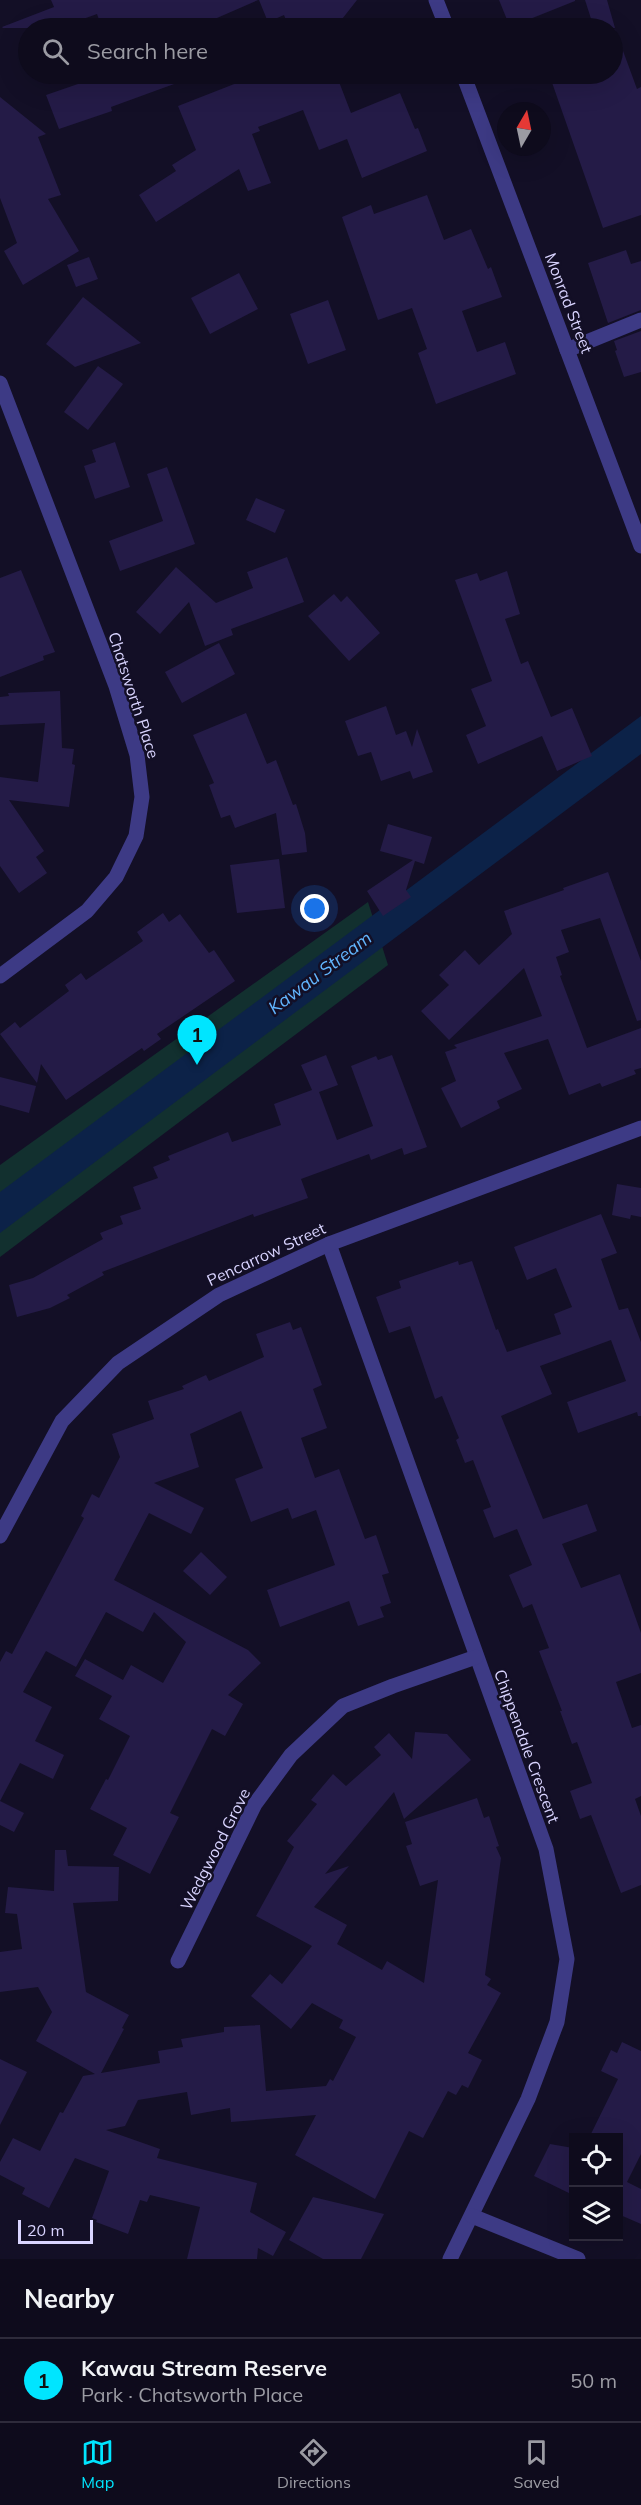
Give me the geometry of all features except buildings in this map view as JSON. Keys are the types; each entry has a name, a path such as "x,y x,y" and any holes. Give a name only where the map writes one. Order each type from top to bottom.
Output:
{"street":[{"path":"436,0 443,18"},
{"name":"Monrad Street","path":"468,84 641,546"},
{"path":"567,350 641,320"},
{"name":"Chatsworth Place","path":"0,383 116,686 137,755 142,797 136,836 116,877 87,911 0,976"},
{"name":"Pencarrow Street","path":"0,1536 62,1421 118,1363 219,1295 329,1244 641,1128"},
{"name":"Chippendale Crescent","path":"329,1244 546,1849 567,1959 557,2022 528,2099 450,2259"},
{"name":"Wedgwood Grove","path":"178,1961 255,1804 291,1755 343,1706 476,1657"},
{"path":"472,2216 578,2259"}],"green space":[{"path":"368,902 388,965 0,1257 0,1165"}],"water":[{"name":"Kawau Stream","path":"641,716 641,754 0,1233 0,1192"}],"place":[{"name":"Kawau Stream Reserve","path":"197,1065"}]}
